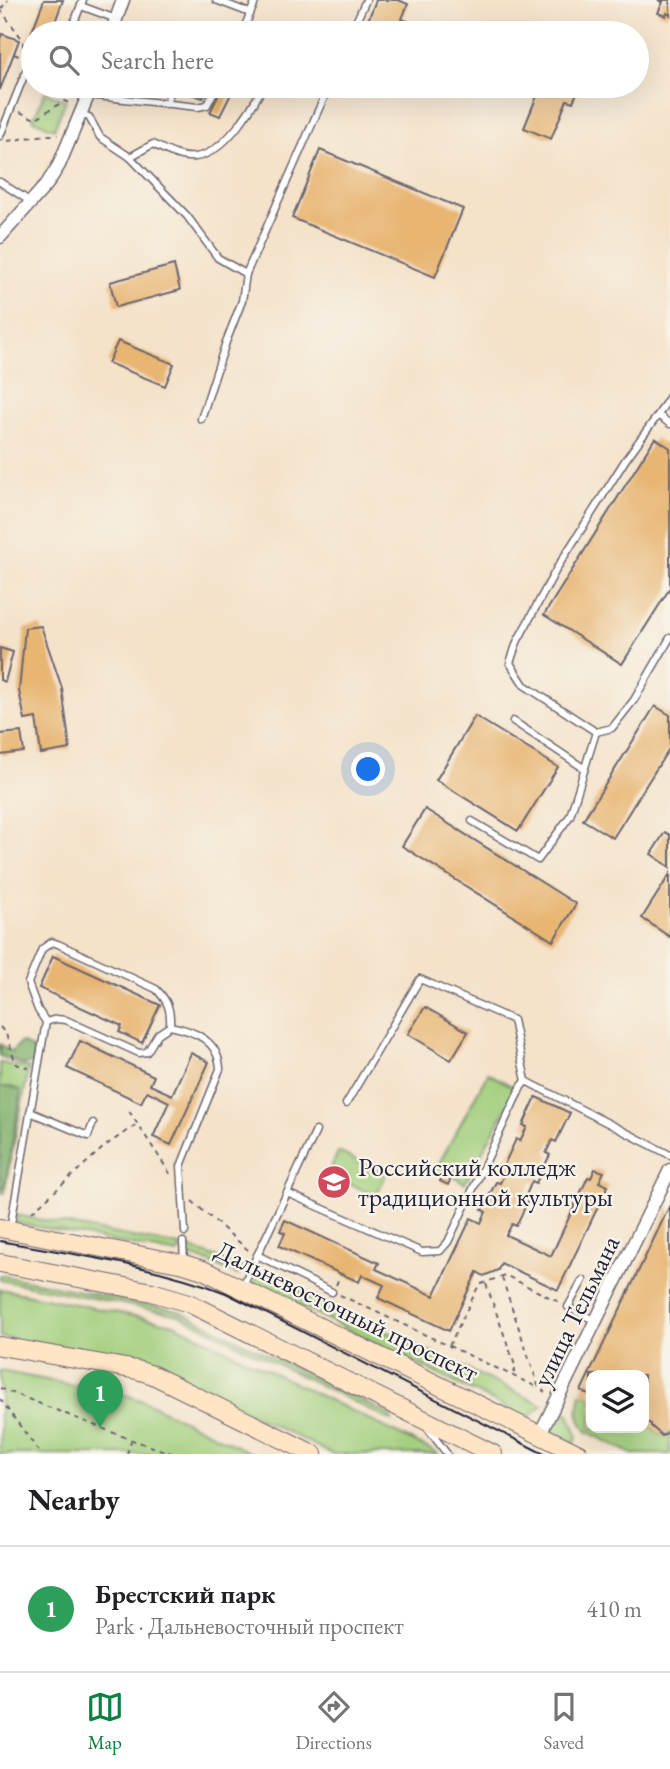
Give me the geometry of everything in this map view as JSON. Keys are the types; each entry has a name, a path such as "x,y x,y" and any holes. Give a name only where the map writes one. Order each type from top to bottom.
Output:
{"main road":[{"name":"Дальневосточный проспект","path":"5,1229 184,1264 242,1287 579,1454"},
{"path":"0,1263 152,1292 189,1303 493,1454"},
{"path":"0,1346 153,1375 313,1454"}],"street":[{"path":"116,19 123,0"},
{"path":"0,237 32,202 59,165 84,98"},
{"name":"улица Тельмана","path":"540,1434 670,1170"}],"lane":[{"path":"216,0 250,13"},
{"path":"247,21 256,0"},
{"path":"356,21 366,0"},
{"path":"75,21 82,3 116,19"},
{"path":"0,136 21,83"},
{"path":"122,98 198,107 207,104 210,98"},
{"path":"166,104 168,98"},
{"path":"130,157 153,144 174,154 196,158 215,148 241,124 256,98"},
{"path":"201,419 242,301 246,274 324,98"},
{"path":"78,110 89,117 100,137 130,157 187,216 218,258 246,274"},
{"path":"0,182 32,202"},
{"path":"670,396 626,459 557,568 517,642 510,663 524,685 596,732 612,728 634,701 670,638"},
{"path":"658,415 670,424"},
{"path":"513,721 585,769"},
{"path":"472,821 538,860 570,816 596,732"},
{"path":"5,1229 46,1022 38,1010 28,983 42,949 52,942 156,989 171,1010 170,1026"},
{"path":"346,1104 420,979 513,1020 526,1081"},
{"path":"46,1022 56,1018 66,1020 139,1052 147,1052 158,1034 170,1026 184,1029 210,1042 220,1055 220,1069 181,1166 185,1232"},
{"path":"526,1081 670,1155"},
{"path":"287,1193 422,1252 440,1251 448,1242 526,1081"},
{"path":"30,1111 88,1136 93,1123"},
{"path":"242,1287 316,1131"},
{"path":"183,1242 184,1264"},
{"path":"257,1255 332,1292"},
{"path":"583,1280 568,1307 596,1321"},
{"path":"421,1418 447,1454"}],"path":[{"path":"8,0 0,10 21,37"},
{"path":"14,54 21,56"},
{"path":"11,108 35,119 64,101 78,110"},
{"path":"0,142 45,135 63,136"},
{"path":"0,1027 6,1034 16,1064 30,1068"},
{"path":"32,1212 104,1146 138,1124"},
{"path":"491,1273 494,1279"},
{"path":"341,1275 332,1292 539,1388 556,1402"},
{"path":"449,1346 479,1285 501,1276 505,1275 568,1307"},
{"path":"501,1276 539,1388"},
{"path":"485,1283 516,1368 512,1376"},
{"path":"0,1388 162,1452 174,1454"},
{"path":"0,1399 41,1454"},
{"path":"127,1454 132,1440"}],"green space":[{"path":"42,98 66,100 54,129 33,120"},
{"path":"21,1042 33,1049 34,1063 24,1065 0,1056 0,1044 12,1052"},
{"path":"0,1063 29,1068 4,1193 0,1192"},
{"path":"488,1073 517,1089 465,1183 437,1167"},
{"path":"0,1087 20,1090 3,1189 0,1189"},
{"path":"338,1152 386,1174 376,1196 328,1174"},
{"path":"16,1215 180,1246 180,1251 177,1254 17,1223"},
{"path":"187,1247 246,1268 238,1275 188,1256"},
{"path":"255,1270 543,1405 528,1418 525,1417 254,1283"},
{"path":"0,1275 179,1311 389,1414 392,1421 179,1315 0,1280"},
{"path":"0,1289 174,1324 439,1454 332,1454 157,1368 139,1362 0,1337"},
{"path":"0,1371 129,1396 253,1454 0,1454"},
{"path":"581,1394 585,1396 586,1429 580,1419 579,1410"},
{"path":"559,1409 569,1414 577,1436 575,1443 551,1431"},
{"path":"649,1423 662,1436 670,1433 670,1454 632,1454 590,1433 649,1433"}],"building":[{"path":"44,0 63,0 55,21 36,21"},
{"path":"376,0 398,0 408,4 402,19 407,21 368,21"},
{"path":"658,0 670,0 670,15 658,13 663,2"},
{"path":"2,34 19,40 0,90 0,39"},
{"path":"217,98 229,98 220,116 210,112"},
{"path":"536,98 575,98 573,102 567,100 551,139 524,128"},
{"path":"320,150 463,209 435,277 292,218"},
{"path":"174,265 180,290 116,307 110,282"},
{"path":"118,341 174,364 165,386 108,363"},
{"path":"655,438 670,448 670,588 622,664 544,615"},
{"path":"41,626 62,688 70,749 41,754 36,718 25,720 19,691 25,628"},
{"path":"0,648 13,652 5,682 0,680"},
{"path":"655,706 670,715 670,747 613,838 583,820"},
{"path":"475,716 558,767 518,831 436,780"},
{"path":"21,732 24,752 0,755 0,734"},
{"path":"425,809 576,904 553,941 402,846"},
{"path":"665,832 670,835 670,867 651,854"},
{"path":"670,874 670,937 642,918"},
{"path":"53,956 160,1005 142,1043 119,1032 122,1026 39,988"},
{"path":"425,1007 468,1032 451,1060 408,1034"},
{"path":"80,1041 154,1076 150,1085 172,1095 191,1053 209,1062 171,1145 153,1137 169,1102 147,1091 141,1103 67,1068"},
{"path":"536,1097 570,1113 556,1142 552,1140 546,1153 550,1155 536,1183 532,1181 526,1195 530,1197 516,1226 512,1224 506,1235 551,1256 588,1177 591,1178 595,1169 604,1172 599,1182 608,1186 558,1290 501,1263 498,1270 484,1276 477,1272 449,1331 378,1298 384,1285 362,1275 359,1282 279,1246 285,1233 280,1231 285,1220 379,1263 376,1269 434,1296 471,1218 481,1223 486,1212 482,1210 496,1182 500,1183 507,1169 503,1167 516,1139 520,1141 527,1127 523,1125"},
{"path":"443,1174 451,1178 448,1185 440,1181"},
{"path":"670,1205 670,1433 662,1436 649,1423 649,1370 591,1370"},
{"path":"586,1381 586,1394 581,1391"}],"tram line":[{"path":"0,1241 143,1268 226,1293 544,1454"}],"place":[{"name":"Российский колледж традиционной культуры","path":"334,1182"},
{"name":"Брестский парк","path":"100,1428"}]}
